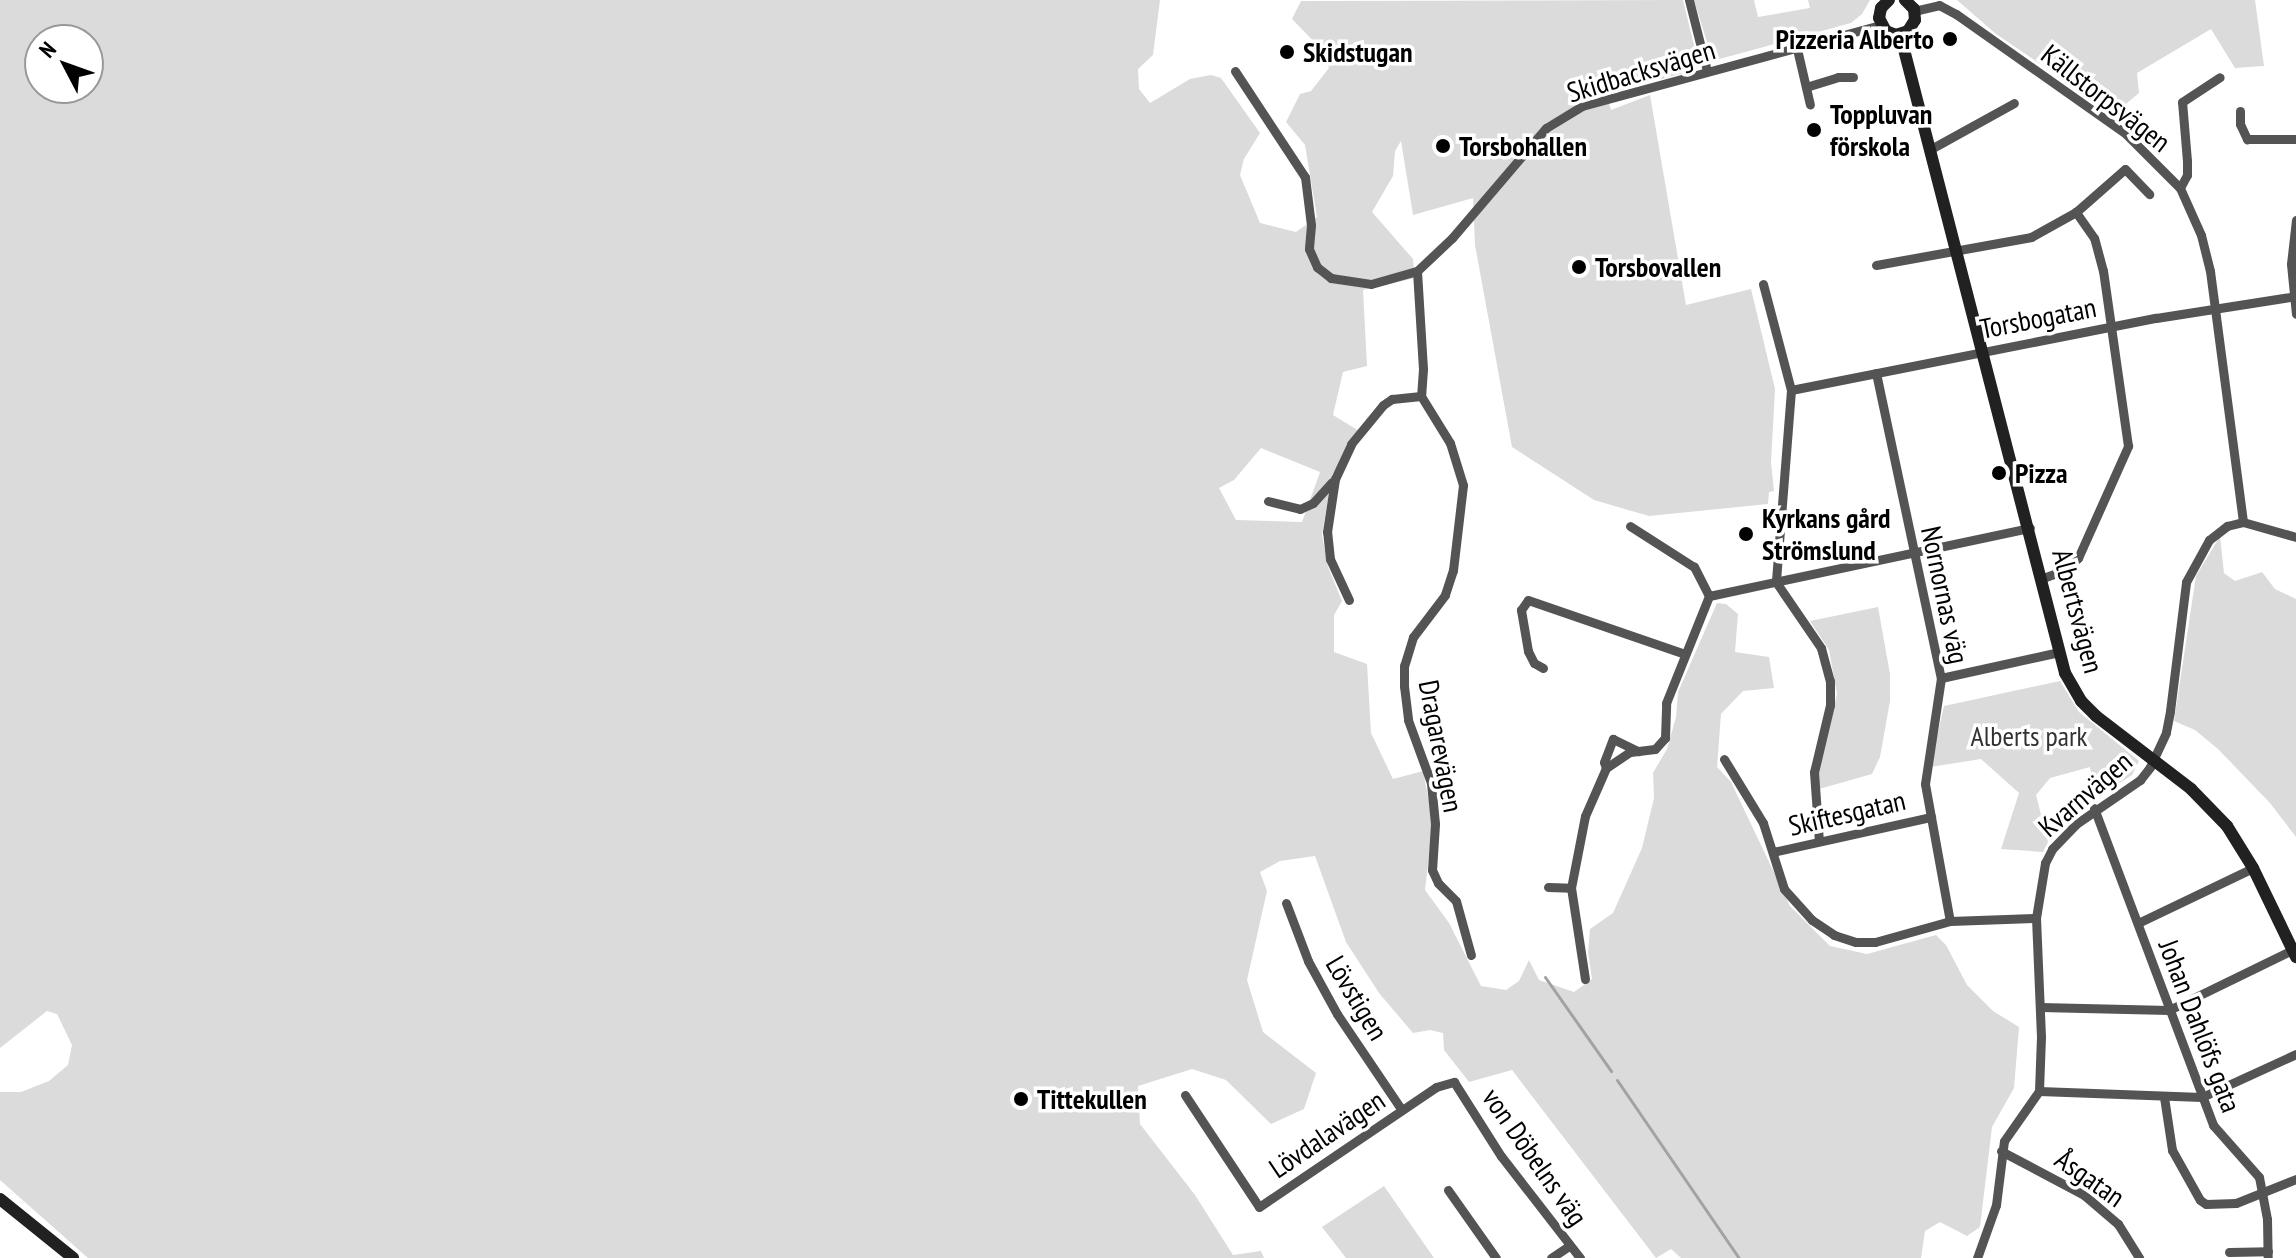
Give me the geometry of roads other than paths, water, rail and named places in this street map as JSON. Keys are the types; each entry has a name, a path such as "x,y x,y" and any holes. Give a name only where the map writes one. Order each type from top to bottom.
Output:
{"street":[{"path":"1689,0 1707,71"},
{"path":"1889,0 1880,11 1881,25 1889,33 1900,34 1912,26 1914,11 1905,0"},
{"name":"Källstorpsvägen","path":"1914,11 1939,5 1956,14 2126,134 2180,188 2206,251 2243,522"},
{"name":"Skidbacksvägen","path":"1235,71 1305,177 1311,225 1309,249 1317,267 1331,278 1371,284 1417,271 1452,238 1546,128 1582,106 1881,25"},
{"name":"Albertsvägen","path":"1900,34 2043,578 2065,673 2081,701 2191,789 2227,826 2253,868 2294,953"},
{"path":"1797,49 1810,105"},
{"path":"1806,87 1838,77 1853,77"},
{"path":"2180,188 2187,175 2182,102 2220,77"},
{"path":"1929,150 2014,103"},
{"path":"2240,111 2240,124 2247,139 2296,139"},
{"path":"1876,265 2031,237 2076,212 2125,169 2149,194"},
{"path":"2043,578 2065,570 2078,558 2128,446 2112,326 2094,238 2076,212"},
{"path":"2296,220 2291,264 2296,314"},
{"path":"1349,600 1330,559 1327,532 1335,479 1351,444 1383,405 1392,399 1421,396 1423,369 1417,271"},
{"path":"1763,284 1791,390 1776,582 1821,648 1830,673 1830,705 1814,772 1819,841"},
{"name":"Torsbogatan","path":"1791,390 2112,326 2295,296"},
{"name":"Nornornas väg","path":"1876,373 1941,678 1940,702 1925,772 1950,921"},
{"name":"Dragarevägen","path":"1421,396 1450,443 1461,468 1463,485 1453,570 1445,595 1413,637 1404,666 1404,686 1408,720 1431,783 1435,824 1432,870 1438,883 1456,901 1471,955"},
{"path":"1268,501 1300,509 1313,503 1335,479"},
{"path":"2243,522 2296,537"},
{"name":"Kvarnvägen","path":"2039,1091 2040,1007 2036,918 2047,855 2094,808 2140,780 2154,760 2170,711 2186,582 2201,551 2214,534 2243,522"},
{"path":"1585,979 1571,888 1585,816 1606,768 1623,755 1655,749 1665,738 1664,709 1709,596 1694,567 1630,526"},
{"path":"1709,596 2030,528"},
{"path":"1543,668 1534,663 1528,651 1521,610 1528,600 1685,654"},
{"path":"1941,678 2059,652"},
{"path":"1606,768 1604,762 1613,739 1638,751"},
{"path":"1724,759 1763,823 1784,889 1812,920 1843,940 1875,942 1950,921 2036,918"},
{"name":"Johan Dahlöfs gata","path":"2094,808 2202,1097 2219,1134 2250,1164 2263,1192 2268,1254 2229,1252"},
{"name":"Skiftesgatan","path":"1773,852 1931,817"},
{"path":"2138,923 2253,868"},
{"path":"1548,887 1571,888"},
{"name":"Lövstigen","path":"1286,903 1308,961 1337,1014 1401,1109"},
{"path":"2040,1007 2169,1010 2294,953"},
{"path":"1978,1258 1996,1205 2001,1151 2012,1127 2039,1091 2202,1097 2296,1054"},
{"name":"Lövdalavägen","path":"1185,1095 1259,1207 1401,1109 1436,1087 1454,1082"},
{"name":"von Döbelns väg","path":"1454,1082 1501,1156 1580,1258"},
{"path":"2164,1097 2172,1150 2200,1200 2206,1204 2236,1203 2296,1179"},
{"name":"Åsgatan","path":"2001,1151 2084,1195 2124,1230 2139,1258"},
{"path":"1448,1190 1496,1258"},
{"path":"0,1199 73,1258"},
{"path":"1551,1258 1569,1246"}],"waterway":[{"path":"1545,977 1611,1071"},
{"path":"1617,1080 1739,1258"}],"place":[{"name":"Pizzeria Alberto","path":"1950,39"},
{"name":"Skidstugan","path":"1287,52"},
{"name":"Toppluvan förskola","path":"1814,130"},
{"name":"Torsbohallen","path":"1443,146"},
{"name":"Torsbovallen","path":"1579,267"},
{"name":"Pizza","path":"1999,473"},
{"name":"Kyrkans gård Strömslund","path":"1746,534"},
{"name":"Tittekullen","path":"1021,1099"}],"park label":[{"name":"Alberts park","path":"2029,736"}]}
